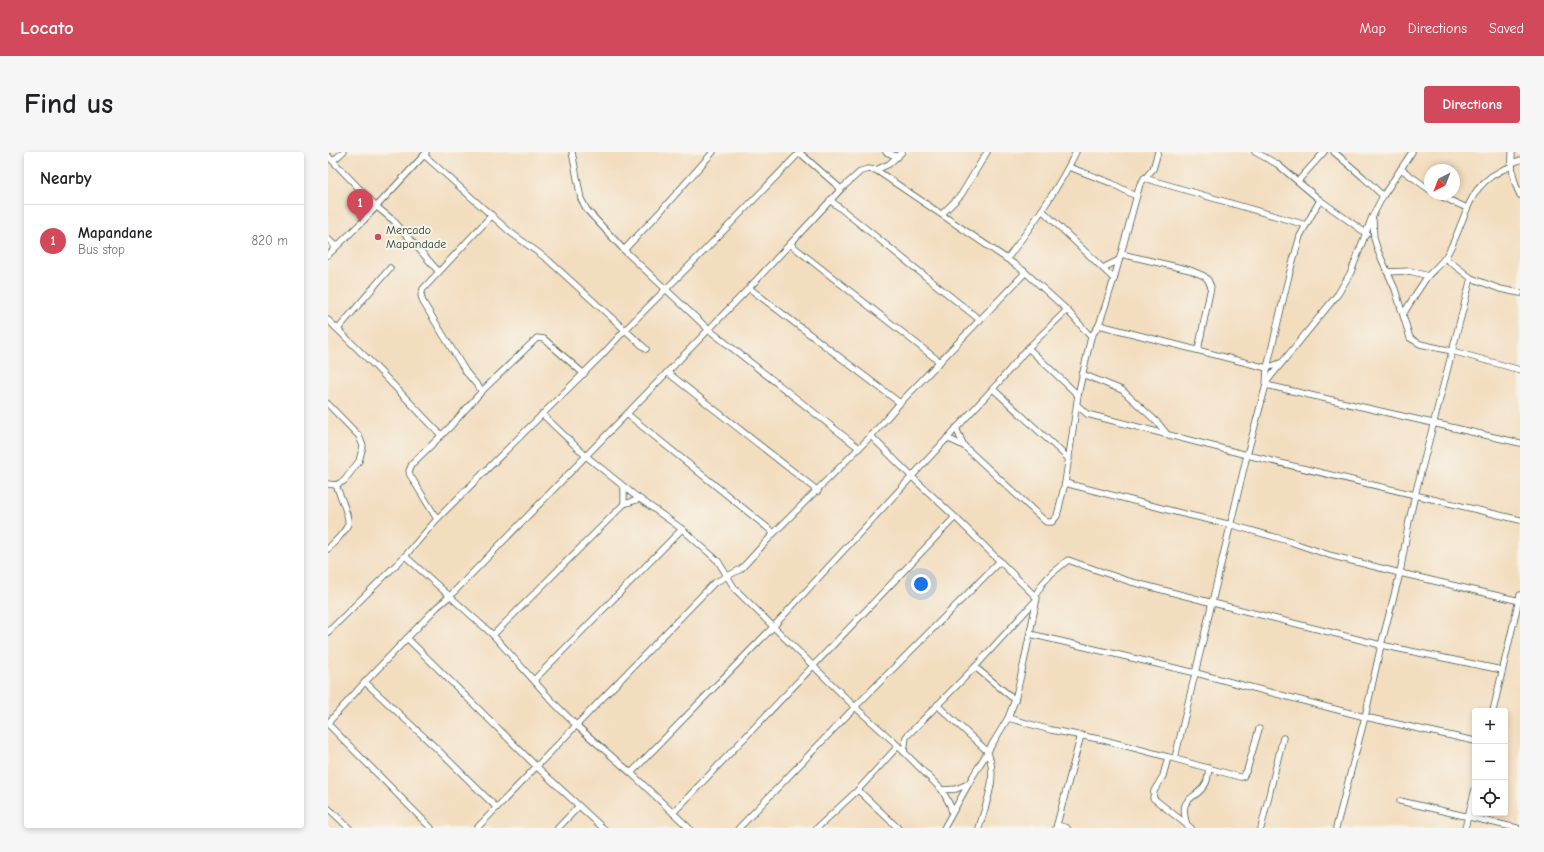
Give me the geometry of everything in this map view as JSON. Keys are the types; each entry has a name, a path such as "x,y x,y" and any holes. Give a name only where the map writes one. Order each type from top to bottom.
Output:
{"street":[{"path":"333,161 343,152"},
{"path":"572,152 581,199 587,210 624,250 667,288 708,329 859,448"},
{"path":"624,250 713,152"},
{"path":"328,632 405,556 437,519 584,374 799,152 841,189"},
{"path":"886,152 900,154"},
{"path":"942,214 961,195 987,152"},
{"path":"1007,259 1042,210 1069,167 1076,152"},
{"path":"947,438 964,446 1046,522 1052,522 1057,516 1065,483 1076,405 1091,337 1099,325 1114,280 1140,184 1153,169 1158,152"},
{"path":"1255,152 1277,164 1320,200 1366,235 1374,238"},
{"path":"1298,181 1324,152"},
{"path":"1334,152 1383,196"},
{"path":"1266,383 1338,294 1351,272 1372,217 1383,196 1412,152"},
{"path":"1512,152 1514,179 1520,195"},
{"path":"328,255 377,207 426,153 510,232 547,260 646,349"},
{"path":"876,170 889,164 900,154"},
{"path":"328,156 377,207 394,221 439,272"},
{"path":"1404,313 1428,276 1445,258 1458,232 1467,208 1476,192 1484,182 1495,173 1520,160"},
{"path":"1069,167 1111,183 1136,196"},
{"path":"431,828 328,724 365,682 437,606 450,596 749,288 830,200 861,171 868,169 876,170 1024,271 1067,310 1091,337"},
{"path":"1401,169 1424,186"},
{"path":"1144,178 1306,225"},
{"path":"830,200 980,320"},
{"path":"1175,758 1232,525 1247,455 1266,383 1267,368 1289,274 1300,236 1320,200"},
{"path":"1449,200 1467,208"},
{"path":"1042,210 1114,280"},
{"path":"482,391 466,372 421,299 421,292 492,215"},
{"path":"1372,217 1374,238 1378,251 1404,313 1410,338 1420,344 1452,351 1520,370"},
{"path":"328,239 336,247"},
{"path":"790,244 940,362"},
{"path":"1103,268 1120,257 1190,270 1204,276 1208,280 1211,287 1198,350"},
{"path":"1445,258 1471,278 1500,289 1520,293"},
{"path":"338,329 390,268"},
{"path":"477,828 714,583 741,569 774,533 818,491 980,320 1024,271"},
{"path":"1387,272 1410,271 1428,276"},
{"path":"1336,828 1400,573 1415,495 1471,278"},
{"path":"749,288 900,403"},
{"path":"631,773 772,627 912,477 1028,348 1067,310"},
{"path":"328,320 441,435"},
{"path":"1099,325 1267,368 1281,363"},
{"path":"437,519 413,481 409,471 412,464 482,391 538,338 544,339 584,374"},
{"path":"1028,348 1078,395"},
{"path":"667,372 818,491"},
{"path":"1082,374 1122,390 1158,423 1166,434"},
{"path":"1266,383 1433,424 1520,443"},
{"path":"992,389 1069,459"},
{"path":"328,404 359,436 363,446 359,461 344,481 336,485 328,484"},
{"path":"1076,405 1087,414 1247,455 1520,520"},
{"path":"542,414 586,456 624,487 682,529 718,561 735,589 772,627 855,707 893,740 942,790 952,812"},
{"path":"626,414 774,533"},
{"path":"1074,420 1087,414"},
{"path":"956,428 964,446"},
{"path":"871,436 1036,597"},
{"path":"1065,483 1232,525 1330,555 1400,573 1520,599 1494,708"},
{"path":"328,549 346,528 348,523 348,517 336,485"},
{"path":"624,487 624,504"},
{"path":"493,635 624,504 640,499"},
{"path":"674,813 955,517"},
{"path":"534,680 682,529"},
{"path":"405,556 493,635 554,703 577,726 631,773 689,828"},
{"path":"944,828 987,751 1008,718 1015,700 1030,634 1036,597 1042,584 1052,573 1068,560 1128,581 1213,603 1381,645 1502,670"},
{"path":"739,828 855,707 1000,561"},
{"path":"904,752 906,738 974,667 1036,597"},
{"path":"1030,634 1196,673 1365,717 1472,740"},
{"path":"407,638 537,767 603,828"},
{"path":"974,667 1015,700"},
{"path":"365,682 435,747 496,808"},
{"path":"937,705 987,751 992,765 993,776 979,828"},
{"path":"1008,718 1051,730 1081,735 1175,758 1243,777 1247,770 1259,729"},
{"path":"1067,828 1056,827 1081,735"},
{"path":"893,740 906,738"},
{"path":"1261,828 1282,738"},
{"path":"817,828 858,790 898,746"},
{"path":"1168,757 1163,776 1154,791 1153,798 1189,827"},
{"path":"1189,827 1184,815 1186,804 1206,783 1209,768"},
{"path":"942,790 956,789 968,784"},
{"path":"858,790 897,828"},
{"path":"1400,801 1468,818 1517,828"},
{"path":"1465,828 1472,801"},
{"path":"558,828 579,806"},
{"path":"328,808 349,828"}],"place":[{"name":"Mapandane","path":"360,222"},
{"name":"Mercado Mapandade","path":"378,237"}]}
